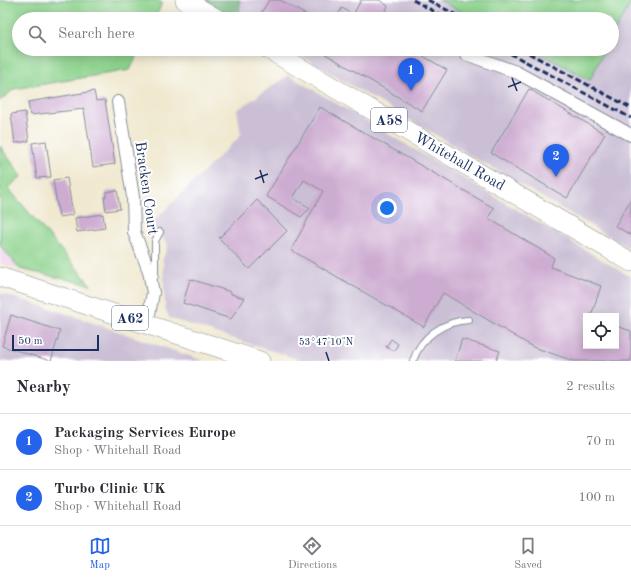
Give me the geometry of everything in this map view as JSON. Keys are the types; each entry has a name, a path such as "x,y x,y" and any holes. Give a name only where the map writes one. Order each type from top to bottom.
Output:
{"main road":[{"path":"185,0 205,12"},
{"name":"Whitehall Road","path":"280,56 631,262"},
{"name":"A62","path":"0,277 260,361"}],"street":[{"path":"472,56 516,72 631,135"},
{"name":"Bracken Court","path":"118,102 133,197 134,232 149,271 153,293 147,324"}],"lane":[{"path":"153,293 155,284 154,241 160,232"},
{"path":"413,361 418,348 437,330 452,322 469,320"}],"shaded area":[{"path":"240,0 439,0 462,12 239,12"},
{"path":"631,3 631,249 301,56 545,56 589,79 601,56 619,56 619,24"},
{"path":"288,75 631,277 631,361 304,361 169,318 165,307 163,259 168,245 151,224 241,135 237,110"},
{"path":"0,245 20,269 0,263"},
{"path":"0,293 64,313 204,361 0,361"}],"green space":[{"path":"0,0 156,0 162,3 158,12 12,12 12,56 137,56 130,70 14,89 0,101"},
{"path":"204,0 240,0 239,12 225,12"},
{"path":"439,0 631,0 631,3 619,24 619,12 462,12"},
{"path":"545,56 602,56 590,80"},
{"path":"0,146 22,176 8,188 91,285 20,269 0,245"}],"building":[{"path":"269,0 280,0 301,12 262,12"},
{"path":"361,0 379,0 388,6 385,12 355,12"},
{"path":"342,8 348,12 339,12"},
{"path":"329,56 423,56 447,70 422,111"},
{"path":"529,89 605,134 567,198 491,153"},
{"path":"94,91 96,101 105,100 115,164 93,167 84,109 30,115 28,102"},
{"path":"320,107 494,208 488,218 554,258 551,267 601,286 592,313 583,313 583,349 619,349 619,327 631,331 631,361 574,361 533,347 443,293 424,327 291,250 323,191 304,180 293,198 310,208 301,217 266,196"},
{"path":"25,112 29,141 15,143 11,114"},
{"path":"46,141 51,177 37,178 32,143"},
{"path":"67,178 73,215 59,217 53,180"},
{"path":"117,190 120,209 106,211 104,197 106,197 106,192"},
{"path":"631,199 631,235 615,226"},
{"path":"257,200 287,231 249,269 219,238"},
{"path":"103,214 105,228 77,232 75,218"},
{"path":"190,279 231,292 231,294 244,298 231,319 183,303"},
{"path":"11,315 60,331 51,361 2,346"},
{"path":"391,339 398,344 394,351 386,347"},
{"path":"462,339 500,351 496,361 455,361"}],"railway":[{"path":"413,0 435,12"},
{"path":"428,0 451,12"},
{"path":"515,56 631,118"},
{"path":"534,56 631,108"}],"place":[{"name":"Packaging Services Europe","path":"411,91"},
{"name":"Turbo Clinic UK","path":"556,177"}]}
